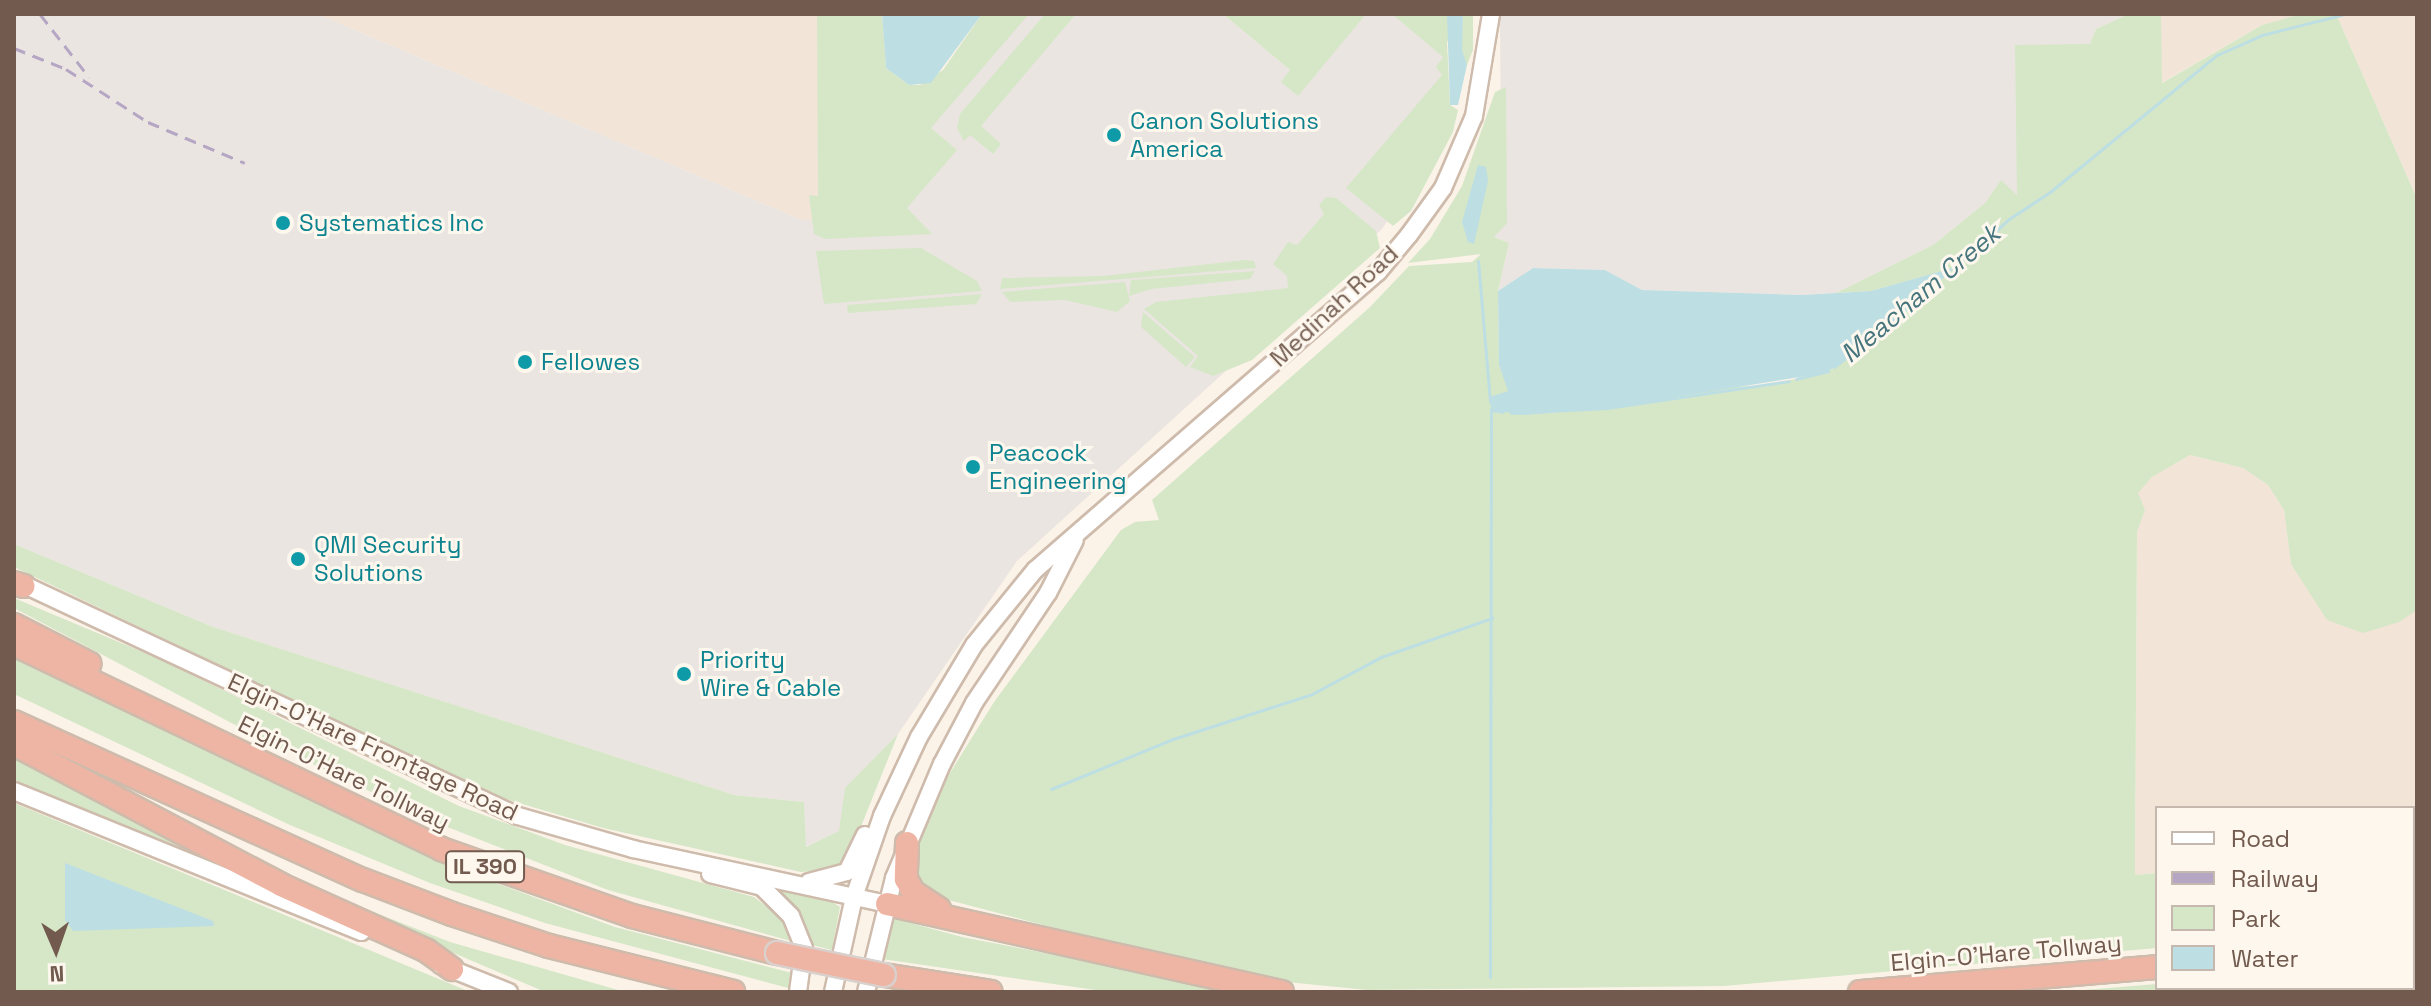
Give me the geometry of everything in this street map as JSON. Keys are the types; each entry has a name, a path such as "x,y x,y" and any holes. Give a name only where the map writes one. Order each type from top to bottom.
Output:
{"highway":[{"path":"14,625 175,707 210,737"},
{"name":"Elgin-O'Hare Tollway","path":"14,644 508,876 632,916 777,953 884,975 991,992"},
{"name":"IL 390","path":"14,722 363,880 452,914 549,946 733,992"},
{"path":"14,744 238,864 427,951 452,969"},
{"path":"907,843 906,879 913,892 962,920"},
{"path":"887,904 1282,992"},
{"name":"Elgin-O'Hare Tollway","path":"1860,992 2155,967"}],"main road":[{"name":"Medinah Road","path":"833,992 854,897 882,816 919,737 974,645 1035,570 1378,272 1409,235 1443,188 1474,116 1491,14"},
{"name":"Medinah Road","path":"866,992 887,904 907,843 974,703 1048,593 1077,536"},
{"name":"Elgin-O'Hare Frontage Road","path":"17,583 463,794 518,816 633,849 887,904"},
{"path":"797,883 847,872 897,758 919,737"},
{"path":"14,791 509,992"},
{"path":"633,849 762,887 778,899 800,931 804,948 798,992"}],"shaded area":[{"path":"14,14 317,14 802,220 830,220 1011,14 1223,14 1290,70 1347,14 1415,14 1447,42 1448,129 1382,229 1017,561 898,734 846,788 840,831 805,847 804,802 734,795 213,627 14,544"},
{"path":"317,14 826,14 830,220 802,220"},
{"path":"1500,14 2129,14 2096,29 2090,44 2074,47 2017,196 2001,181 1985,203 1933,245 1836,293 1802,295 1642,290 1605,270 1533,268 1498,291 1509,243 1484,233 1501,161"},
{"path":"2161,14 2301,14 2262,25 2161,83"},
{"path":"2336,14 2417,14 2417,199"},
{"path":"2190,455 2243,468 2268,485 2284,510 2291,564 2417,607 2417,851 2415,806 2155,806 2155,873 2135,875 2137,532 2145,510 2137,493 2152,477"}],"green space":[{"path":"817,14 882,14 886,68 909,85 920,85 943,70 982,14 1029,14 931,128 957,150 907,208 932,234 825,239 814,234 809,195 818,196"},
{"path":"1045,14 1076,14 981,126 1001,144 993,154 970,135 964,141 957,128 960,114"},
{"path":"1223,14 1366,14 1298,96 1281,82 1290,70"},
{"path":"1392,14 1457,14 1447,43 1450,105 1458,110 1453,132 1411,211 1393,226 1346,188 1442,75 1436,67 1443,57"},
{"path":"1463,14 1473,14 1473,50 1467,65 1461,50"},
{"path":"2129,14 2161,14 2162,83 2262,25 2301,14 2336,14 2417,199 2417,610 2399,622 2363,633 2327,620 2291,564 2284,510 2268,485 2243,468 2190,455 2152,477 2138,493 2145,510 2137,532 2135,875 2155,873 2155,948 1724,986 1367,990 1287,982 1066,931 941,898 922,887 915,872 918,844 945,781 994,702 1121,530 1135,522 1159,520 1152,500 1369,308 1409,266 1472,262 1481,254 1408,263 1430,239 1462,186 1495,92 1506,87 1507,223 1494,237 1509,243 1498,291 1499,365 1509,391 1761,386 1825,373 1851,357 1954,268 1871,291 1836,293 1933,245 1985,203 2001,180 2017,195 2015,45 2090,44 2096,29"},
{"path":"1326,197 1336,198 1376,231 1380,248 1252,360 1213,376 1190,367 1198,356 1144,309 1156,302 1288,288 1287,276 1273,264 1288,242 1297,245 1324,214 1319,205"},
{"path":"921,248 977,281 982,291 824,304 816,251"},
{"path":"1254,261 1256,268 1000,289 1002,278 1103,276"},
{"path":"1255,271 1250,279 1151,289 1129,296 1131,280"},
{"path":"1125,282 1130,301 1117,312 1065,300 1010,302 1002,292"},
{"path":"982,294 976,304 848,313 847,305"},
{"path":"1143,312 1195,357 1186,367 1141,327"},
{"path":"14,544 213,627 734,795 804,802 806,847 839,831 845,788 898,734 850,854 835,870 801,872 603,828 489,794 14,567"},
{"path":"14,598 164,661 459,806 565,845 754,897 781,918 794,942 608,890 432,821 277,747 14,608"},
{"path":"14,659 447,865 615,927 796,974 792,989 545,923 430,883 290,825 14,694"},
{"path":"14,757 198,853 197,856 14,780"},
{"path":"14,803 350,942 470,992 14,992"},
{"path":"211,835 338,898 450,942 625,992 543,991 357,912"},
{"path":"777,889 829,900 840,907 832,950 812,945 799,912"},
{"path":"896,919 962,937 1248,992 1109,992 882,959 889,924"},
{"path":"2155,984 2155,990 2162,990 2059,992"}],"water":[{"path":"882,14 982,14 931,83 909,85 886,68"},
{"path":"1447,14 1463,14 1462,50 1467,65 1458,105 1450,105"},
{"path":"1478,165 1486,167 1488,181 1474,244 1468,242 1462,222"},
{"path":"1956,267 1851,357 1825,373 1607,408 1525,415 1491,410 1490,397 1508,391 1499,365 1498,291 1533,268 1605,270 1642,290 1802,295 1871,291"},
{"path":"65,863 213,921 214,926 73,931 65,920"}],"waterway":[{"name":"Meacham Creek","path":"1954,269 2009,219 2050,192 2217,55 2262,35 2345,14"},
{"name":"Meacham Creek","path":"1478,261 1490,401"},
{"name":"Meacham Creek","path":"1834,367 1915,302"},
{"name":"Meacham Creek","path":"1796,379 1828,371"},
{"name":"Meacham Creek","path":"1511,413 1607,408 1789,381"},
{"path":"1490,977 1491,409"},
{"name":"Meacham Creek","path":"1491,410 1503,412"},
{"path":"1051,789 1173,739 1312,694 1381,657 1492,618"}],"railway":[{"path":"40,14 89,77"},
{"path":"14,48 66,69 148,122 245,163"}],"place":[{"name":"Canon Solutions America","path":"1114,135"},
{"name":"Systematics Inc","path":"283,223"},
{"name":"Fellowes","path":"525,362"},
{"name":"Peacock Engineering","path":"973,467"},
{"name":"QMI Security Solutions","path":"298,559"},
{"name":"Priority Wire & Cable","path":"684,674"}]}
